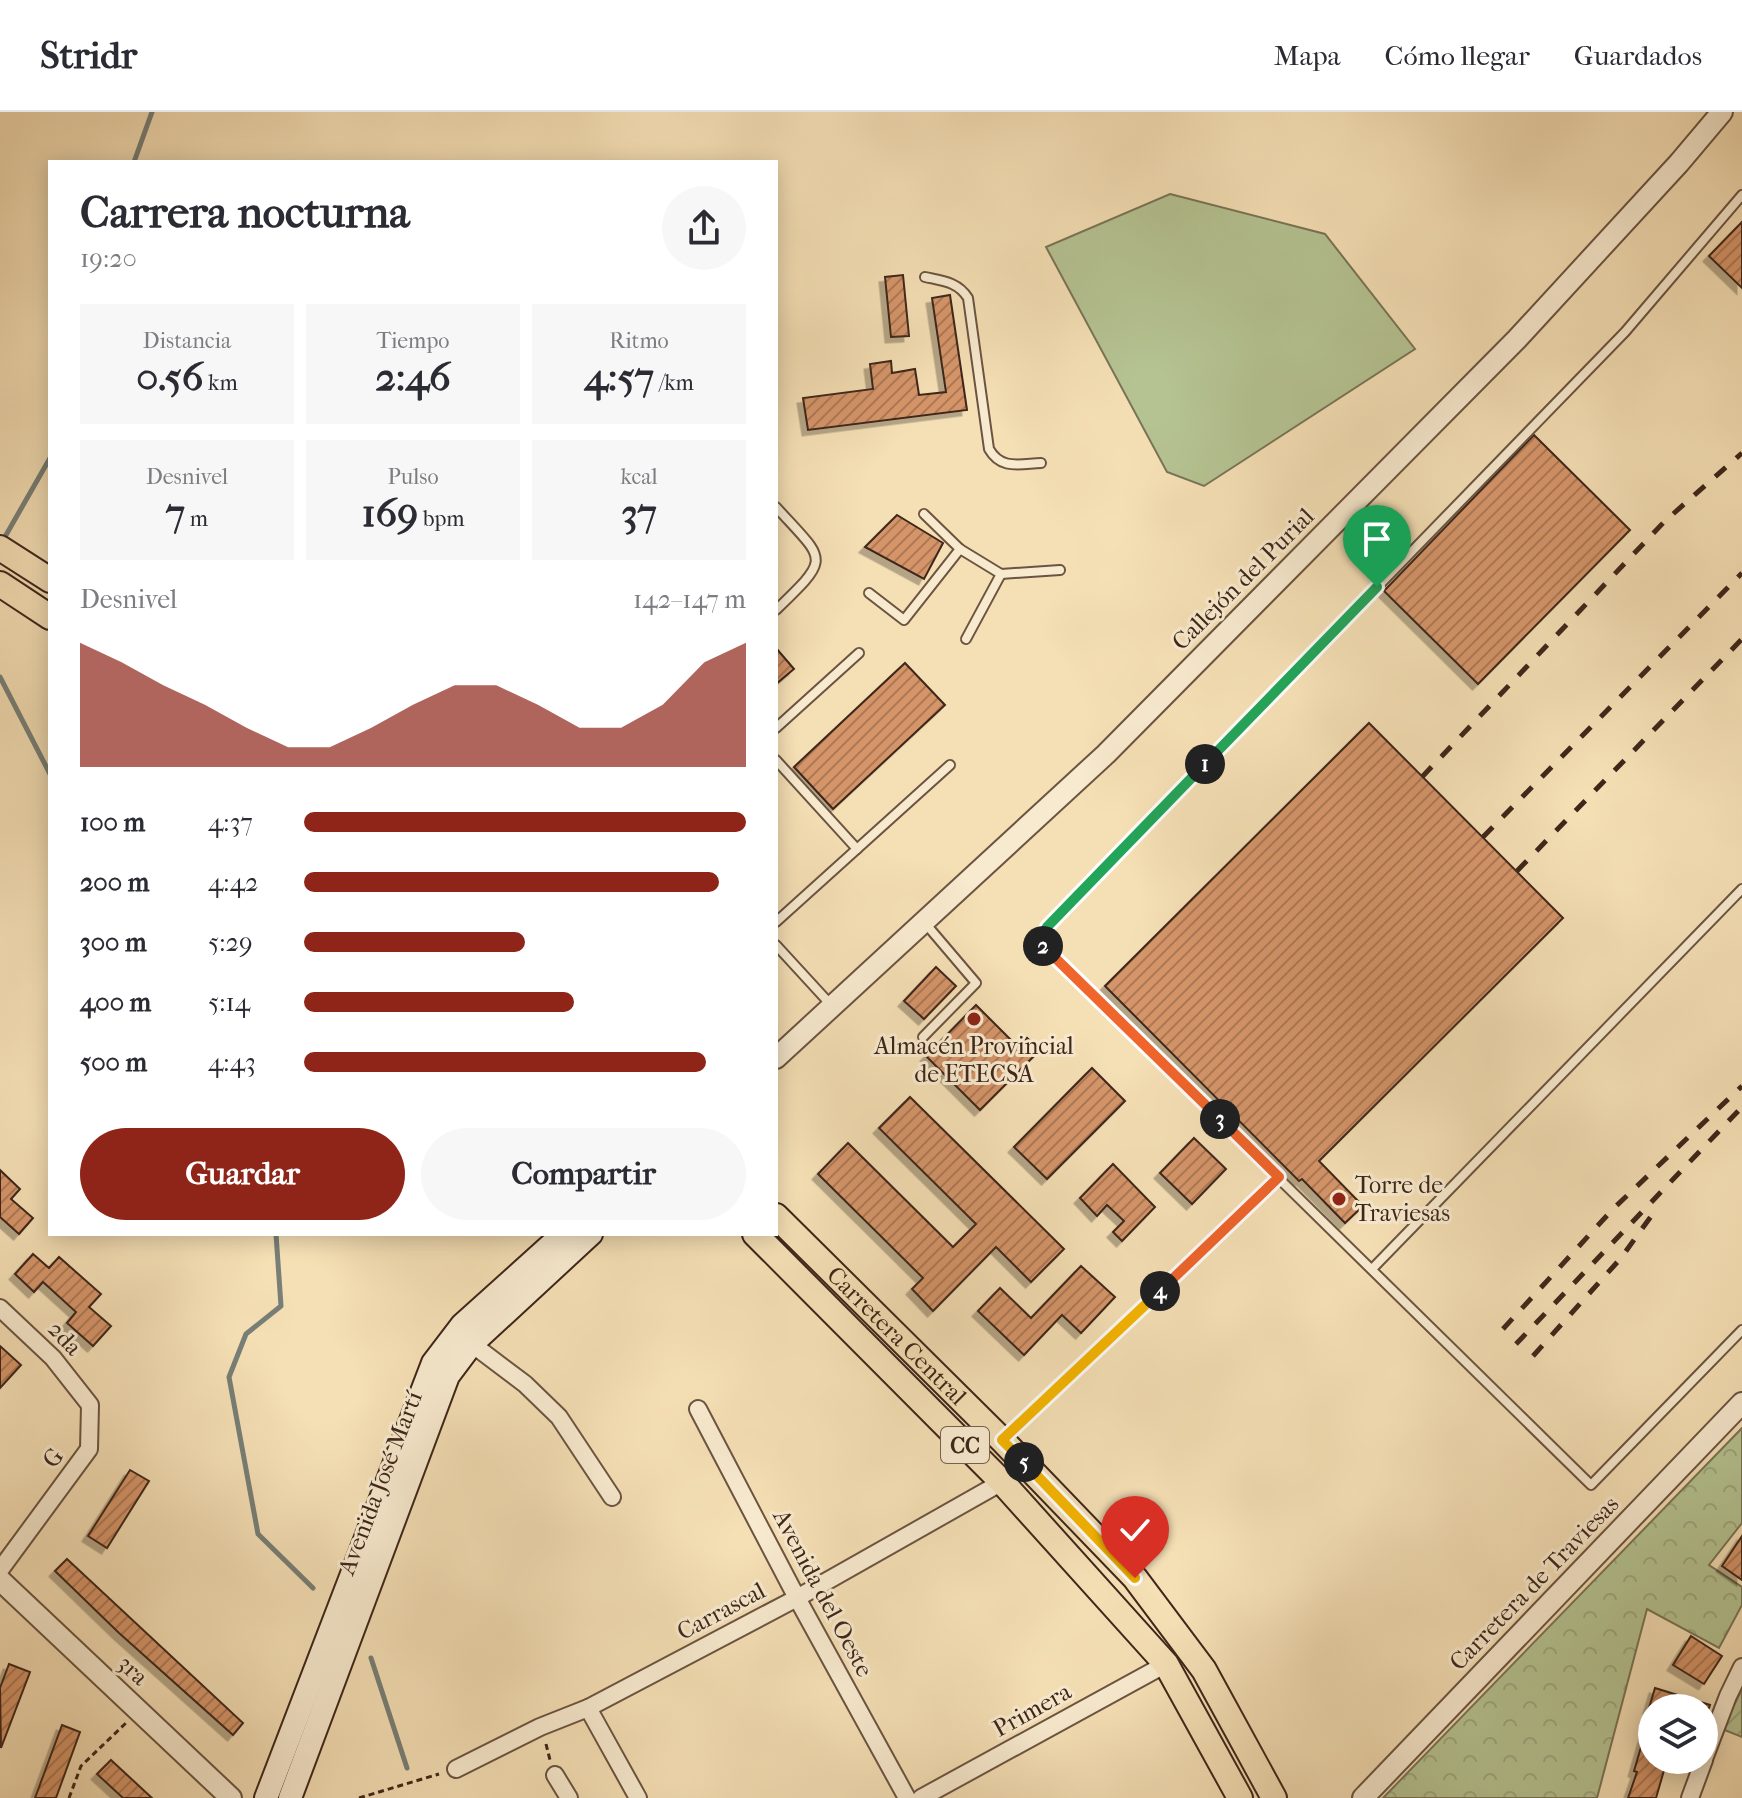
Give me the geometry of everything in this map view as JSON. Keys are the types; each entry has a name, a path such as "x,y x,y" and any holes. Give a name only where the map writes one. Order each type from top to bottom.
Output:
{"main road":[{"path":"7,552 48,579"},
{"path":"0,584 48,616"},
{"name":"Carretera Central","path":"778,1218 1002,1440 1135,1578 1204,1670 1277,1795"},
{"name":"Avenida José Martí","path":"266,1798 433,1363 462,1325 561,1236"},
{"name":"Avenida José Martí","path":"290,1798 448,1376 472,1344 589,1236"},
{"name":"Carretera Central","path":"757,1236 1002,1482 1166,1664 1240,1798"}],"street":[{"name":"Callejón del Purial","path":"779,1050 833,1007 1106,754 1506,350 1679,163 1722,112"},
{"name":"2da","path":"0,1308 53,1358 90,1405"},
{"path":"472,1344 525,1384 559,1417 612,1497"},
{"name":"Carretera de Traviesas","path":"1363,1798 1742,1403"},
{"name":"G","path":"0,1570 89,1449 90,1405"},
{"name":"Avenida del Oeste","path":"698,1409 907,1798"},
{"name":"Carrascal","path":"456,1769 540,1727 588,1708 797,1598 1002,1482"},
{"name":"3ra","path":"0,1580 231,1798"},
{"name":"Primera","path":"921,1798 1166,1664"},
{"path":"1718,1723 1742,1667"},
{"path":"588,1708 638,1798"},
{"path":"1690,1798 1699,1774"},
{"path":"555,1775 569,1798"}],"lane":[{"path":"1742,195 1625,332 1047,927 1042,937 1043,947 1591,1485 1742,1330"},
{"path":"925,277 950,282 962,288 968,298 989,449 995,460 1005,465 1041,463"},
{"path":"778,509 815,550 817,565 810,577 778,608"},
{"path":"924,514 960,549 1001,574 1060,570"},
{"path":"869,593 904,620 960,549"},
{"path":"966,639 1001,574"},
{"path":"778,726 859,653"},
{"path":"778,762 857,849"},
{"path":"778,920 950,765"},
{"path":"1372,1269 1742,889"},
{"path":"923,1037 976,983 925,922"},
{"path":"778,947 833,1007"},
{"path":"1002,1440 1279,1177"}],"path":[{"path":"69,1798 81,1766 139,1711"},
{"path":"540,1727 555,1775"},
{"path":"359,1798 456,1769"}],"green space":[{"path":"1170,194 1325,234 1415,349 1204,486 1167,472 1046,247"},
{"path":"1742,1428 1742,1523 1709,1565 1742,1587 1742,1605 1719,1648 1647,1609 1597,1798 1383,1798"},
{"path":"1742,1689 1742,1737 1722,1729"}],"building":[{"path":"1742,222 1742,288 1709,256"},
{"path":"903,275 909,336 891,337 885,277"},
{"path":"950,295 967,410 808,430 803,398 873,389 870,364 891,361 892,373 915,369 919,395 946,392 932,298"},
{"path":"1534,435 1630,530 1478,684 1384,591"},
{"path":"897,515 943,543 924,579 865,547"},
{"path":"778,650 794,669 778,682"},
{"path":"905,663 945,705 833,809 794,767"},
{"path":"1369,723 1563,918 1319,1161 1363,1206 1345,1223 1302,1179 1299,1181 1105,986"},
{"path":"936,967 956,986 924,1019 904,1001"},
{"path":"976,1005 1018,1047 1027,1038 1040,1050 980,1110 926,1056"},
{"path":"1092,1068 1125,1101 1047,1179 1014,1147"},
{"path":"910,1097 1064,1249 1031,1282 996,1247 933,1311 912,1289 923,1278 818,1174 848,1143 953,1247 976,1224 879,1128"},
{"path":"1194,1138 1226,1169 1192,1204 1160,1173"},
{"path":"1113,1164 1155,1207 1122,1241 1113,1232 1124,1221 1107,1205 1097,1216 1080,1198"},
{"path":"0,1170 20,1189 11,1199 33,1218 19,1234 0,1217"},
{"path":"33,1254 49,1268 59,1257 101,1294 89,1307 111,1326 93,1346 67,1323 76,1312 43,1282 34,1292 15,1274"},
{"path":"1081,1266 1115,1297 1081,1333 1062,1315 1024,1355 978,1311 1000,1288 1031,1318"},
{"path":"0,1346 21,1365 0,1388"},
{"path":"130,1470 149,1481 107,1548 88,1536"},
{"path":"1742,1536 1742,1580 1722,1566"},
{"path":"67,1559 243,1723 233,1735 55,1571"},
{"path":"1691,1636 1722,1656 1704,1684 1673,1665"},
{"path":"9,1664 30,1672 1,1748 0,1688"},
{"path":"1655,1688 1674,1694 1653,1694"},
{"path":"62,1725 80,1732 56,1798 35,1798"},
{"path":"1638,1757 1638,1774 1663,1774 1656,1798 1628,1798 1637,1772 1634,1771"},
{"path":"111,1760 152,1798 123,1798 97,1774"}],"waterway":[{"path":"135,160 152,112"},
{"path":"2,542 48,462"},
{"path":"0,677 48,770"},
{"path":"276,1236 281,1306 246,1334 229,1377 258,1534 313,1588"},
{"path":"371,1658 407,1768"}],"railway":[{"path":"1422,777 1664,522 1742,453"},
{"path":"1483,837 1742,573"},
{"path":"1517,871 1742,639"},
{"path":"1503,1329 1613,1209 1742,1086"},
{"path":"1516,1344 1742,1107"},
{"path":"1533,1356 1621,1258 1657,1208"}],"place":[{"name":"Almacén Provincial de ETECSA","path":"974,1019"},
{"name":"Torre de Traviesas","path":"1339,1199"}],"route":[{"path":"1135,1578 1002,1440 1279,1177 1043,947 1042,937 1047,927 1377,587"}]}
